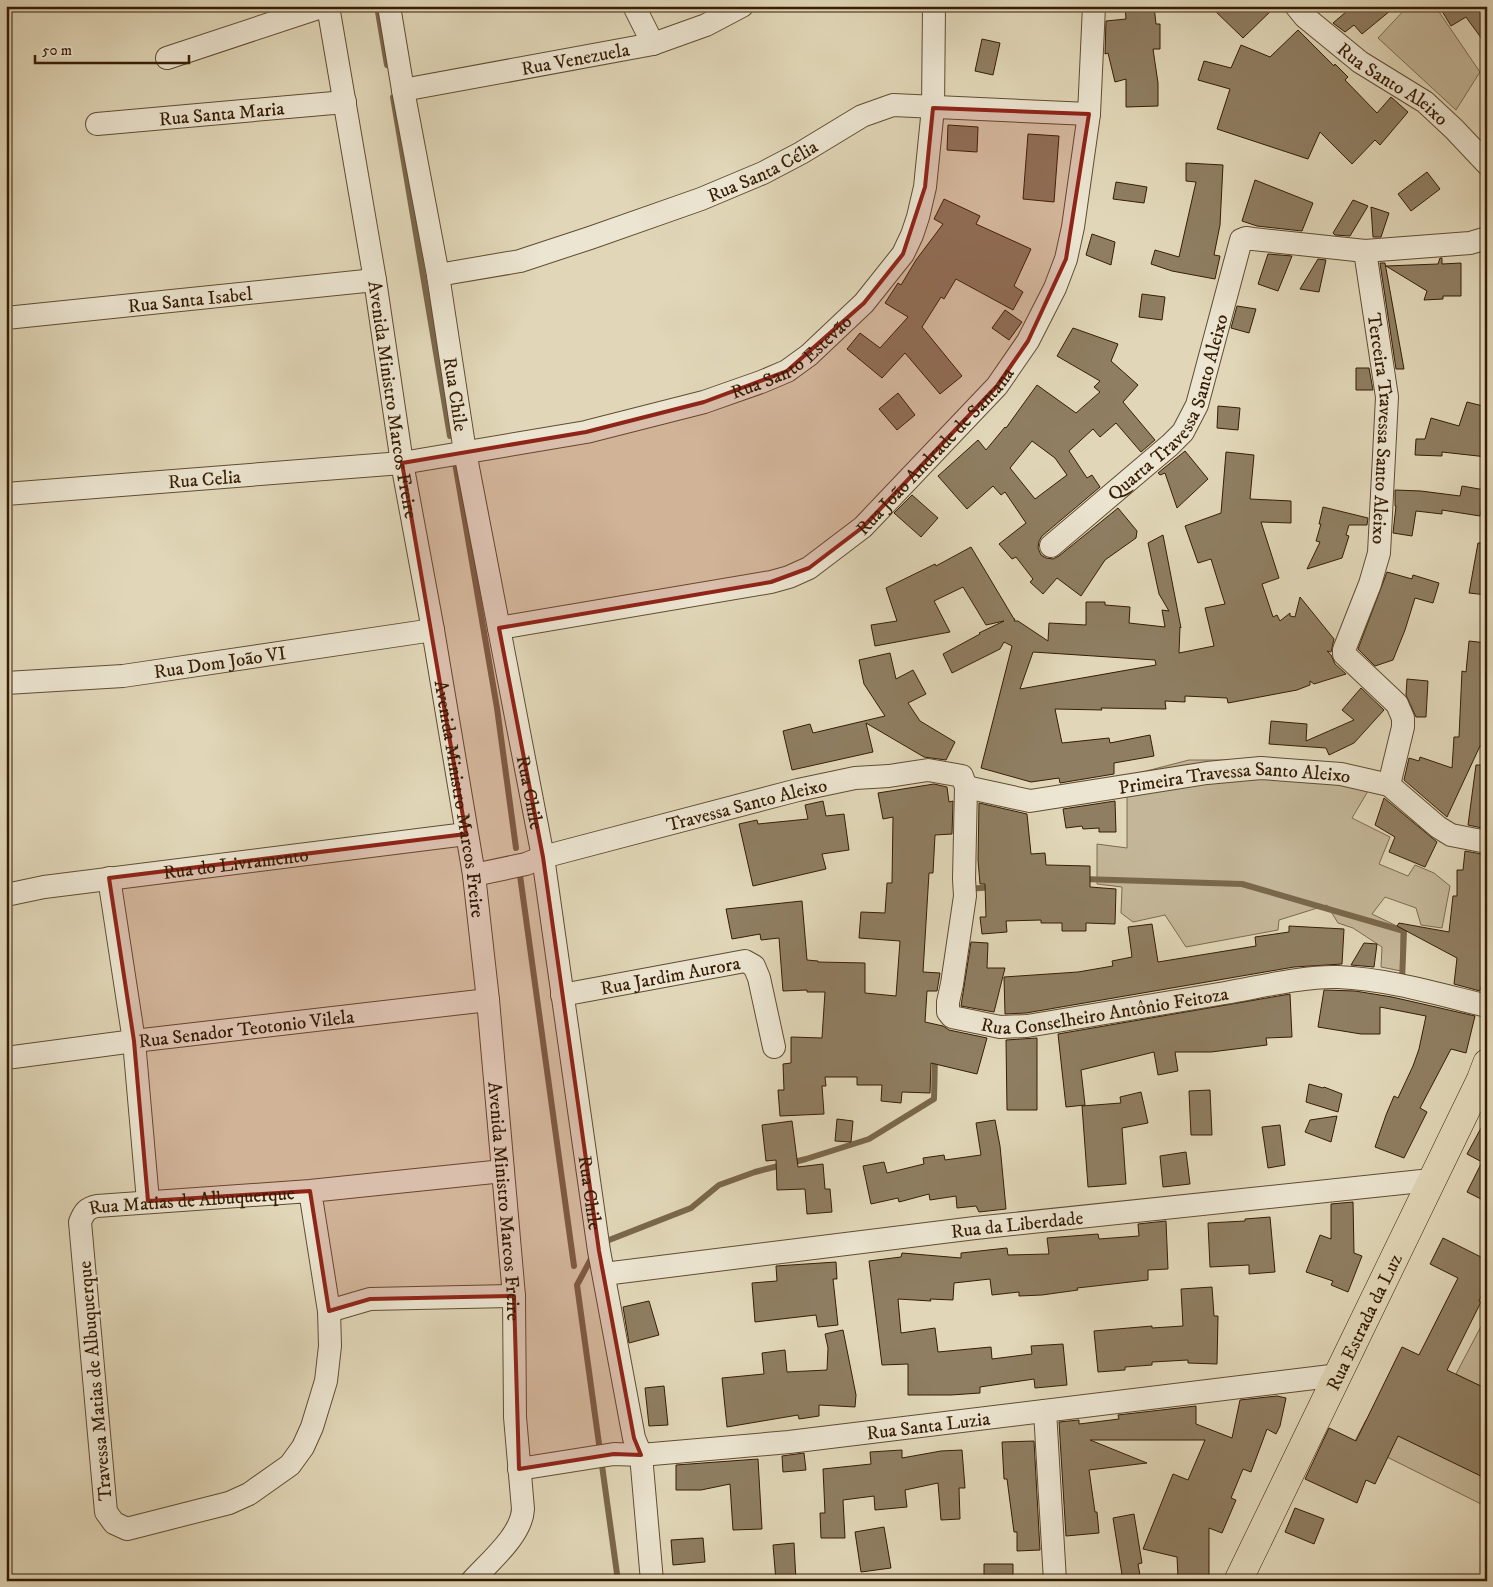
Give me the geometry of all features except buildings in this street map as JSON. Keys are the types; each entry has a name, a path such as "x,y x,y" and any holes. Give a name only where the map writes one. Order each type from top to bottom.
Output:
{"main road":[{"name":"Rua Estrada da Luz","path":"1238,1581 1481,1079 1487,1063"}],"street":[{"path":"167,58 324,6"},
{"name":"Avenida Ministro Marcos Freire","path":"328,6 375,280 402,463 433,630 474,875 488,1000 514,1296 515,1416 523,1519 508,1541 472,1581"},
{"name":"Rua Chile","path":"389,6 438,275 465,452 499,628 535,861 562,995 597,1242 634,1438 641,1455 652,1581"},
{"path":"634,6 653,44"},
{"name":"Rua Venezuela","path":"403,90 653,44 706,25 742,6"},
{"name":"Rua Santo Estevão","path":"402,463 586,432 704,402 787,371 809,355 864,303 903,254 918,217 925,187 933,108 934,6"},
{"name":"Rua João Andrade de Santana","path":"499,628 771,582 789,577 809,568 863,527 997,386 1028,341 1055,288 1066,258 1073,227 1090,114 1094,6"},
{"name":"Rua Santo Aleixo","path":"1296,6 1305,17 1360,62 1425,102 1487,164"},
{"name":"Rua Santa Maria","path":"96,124 345,102"},
{"name":"Rua Santa Célia","path":"438,275 520,260 590,238 701,199 763,173 801,153 862,116 893,105 1090,114"},
{"name":"Quarta Travessa Santo Aleixo","path":"1051,546 1183,432 1197,405 1241,240 1246,238 1365,251"},
{"path":"1365,251 1470,243 1487,238"},
{"name":"Terceira Travessa Santo Aleixo","path":"1365,251 1387,397 1379,553 1370,584 1344,654 1397,704 1404,718 1389,785"},
{"name":"Rua Santa Isabel","path":"6,318 375,280"},
{"name":"Rua Celia","path":"6,494 402,463"},
{"name":"Rua Dom João VI","path":"6,683 122,676 433,630"},
{"name":"Primeira Travessa Santo Aleixo","path":"966,787 1030,801 1207,773 1261,768 1340,774 1389,785 1451,836 1487,842"},
{"name":"Travessa Santo Aleixo","path":"535,861 798,790 855,778 889,776 928,770 962,776 966,787"},
{"name":"Rua Conselheiro Antônio Feitoza","path":"966,787 965,896 948,1002 948,1012 952,1017 1000,1027 1027,1026 1317,978 1336,977 1359,978 1386,983 1487,1006"},
{"name":"Rua do Livramento","path":"6,895 44,887 109,878 466,834"},
{"path":"474,875 535,861"},
{"path":"109,878 134,1041 148,1201"},
{"name":"Rua Jardim Aurora","path":"562,995 746,961 754,966 759,978 774,1047"},
{"name":"Rua Senador Teotonio Vilela","path":"6,1058 134,1041 488,1000"},
{"name":"Rua Matias de Albuquerque","path":"80,1222 83,1214 89,1208 148,1201 310,1191 503,1171"},
{"name":"Rua da Liberdade","path":"604,1274 975,1228 1431,1180"},
{"name":"Rua Matias de Albuquerque","path":"127,1528 229,1503 249,1494 290,1466 303,1447 326,1381 330,1346 330,1311 310,1191"},
{"name":"Travessa Matias de Albuquerque","path":"80,1222 106,1512 114,1523 127,1528"},
{"path":"330,1311 370,1299 514,1296"},
{"name":"Rua Santa Luzia","path":"519,1469 614,1454 641,1455 780,1443 1338,1375"},
{"path":"1045,1411 1055,1581"}],"highlighted area":[{"path":"933,108 1089,114 1066,259 1028,341 997,386 863,527 809,568 771,582 499,628 543,857 599,1251 634,1438 641,1455 614,1454 519,1469 514,1296 370,1299 329,1311 310,1191 148,1201 134,1041 109,878 466,834 402,463 586,432 704,402 787,371 864,303 903,254 925,187"}],"shaded area":[{"path":"1408,6 1435,6 1480,72 1456,110 1378,38"},
{"path":"1189,760 1255,760 1368,791 1352,818 1390,837 1379,864 1408,876 1415,865 1434,873 1450,886 1442,928 1421,925 1416,908 1385,897 1372,914 1401,928 1401,971 1381,967 1382,947 1353,928 1338,923 1327,905 1279,920 1278,930 1186,947 1165,915 1133,922 1121,913 1122,887 1097,884 1097,844 1127,848 1127,776"},
{"path":"1487,1315 1487,1389 1456,1374"},
{"path":"1366,1420 1487,1478 1487,1507 1355,1441"}],"waterway":[{"path":"377,6 387,65"},
{"path":"393,97 450,436"},
{"path":"454,457 497,708 516,848"},
{"path":"519,868 574,1266"},
{"path":"1082,879 1242,884 1404,931 1402,981"},
{"path":"968,889 993,887"},
{"path":"604,1242 691,1208 719,1185 755,1172 806,1159 869,1139 934,1099 935,1057"},
{"path":"592,1257 577,1285 618,1581"}]}
